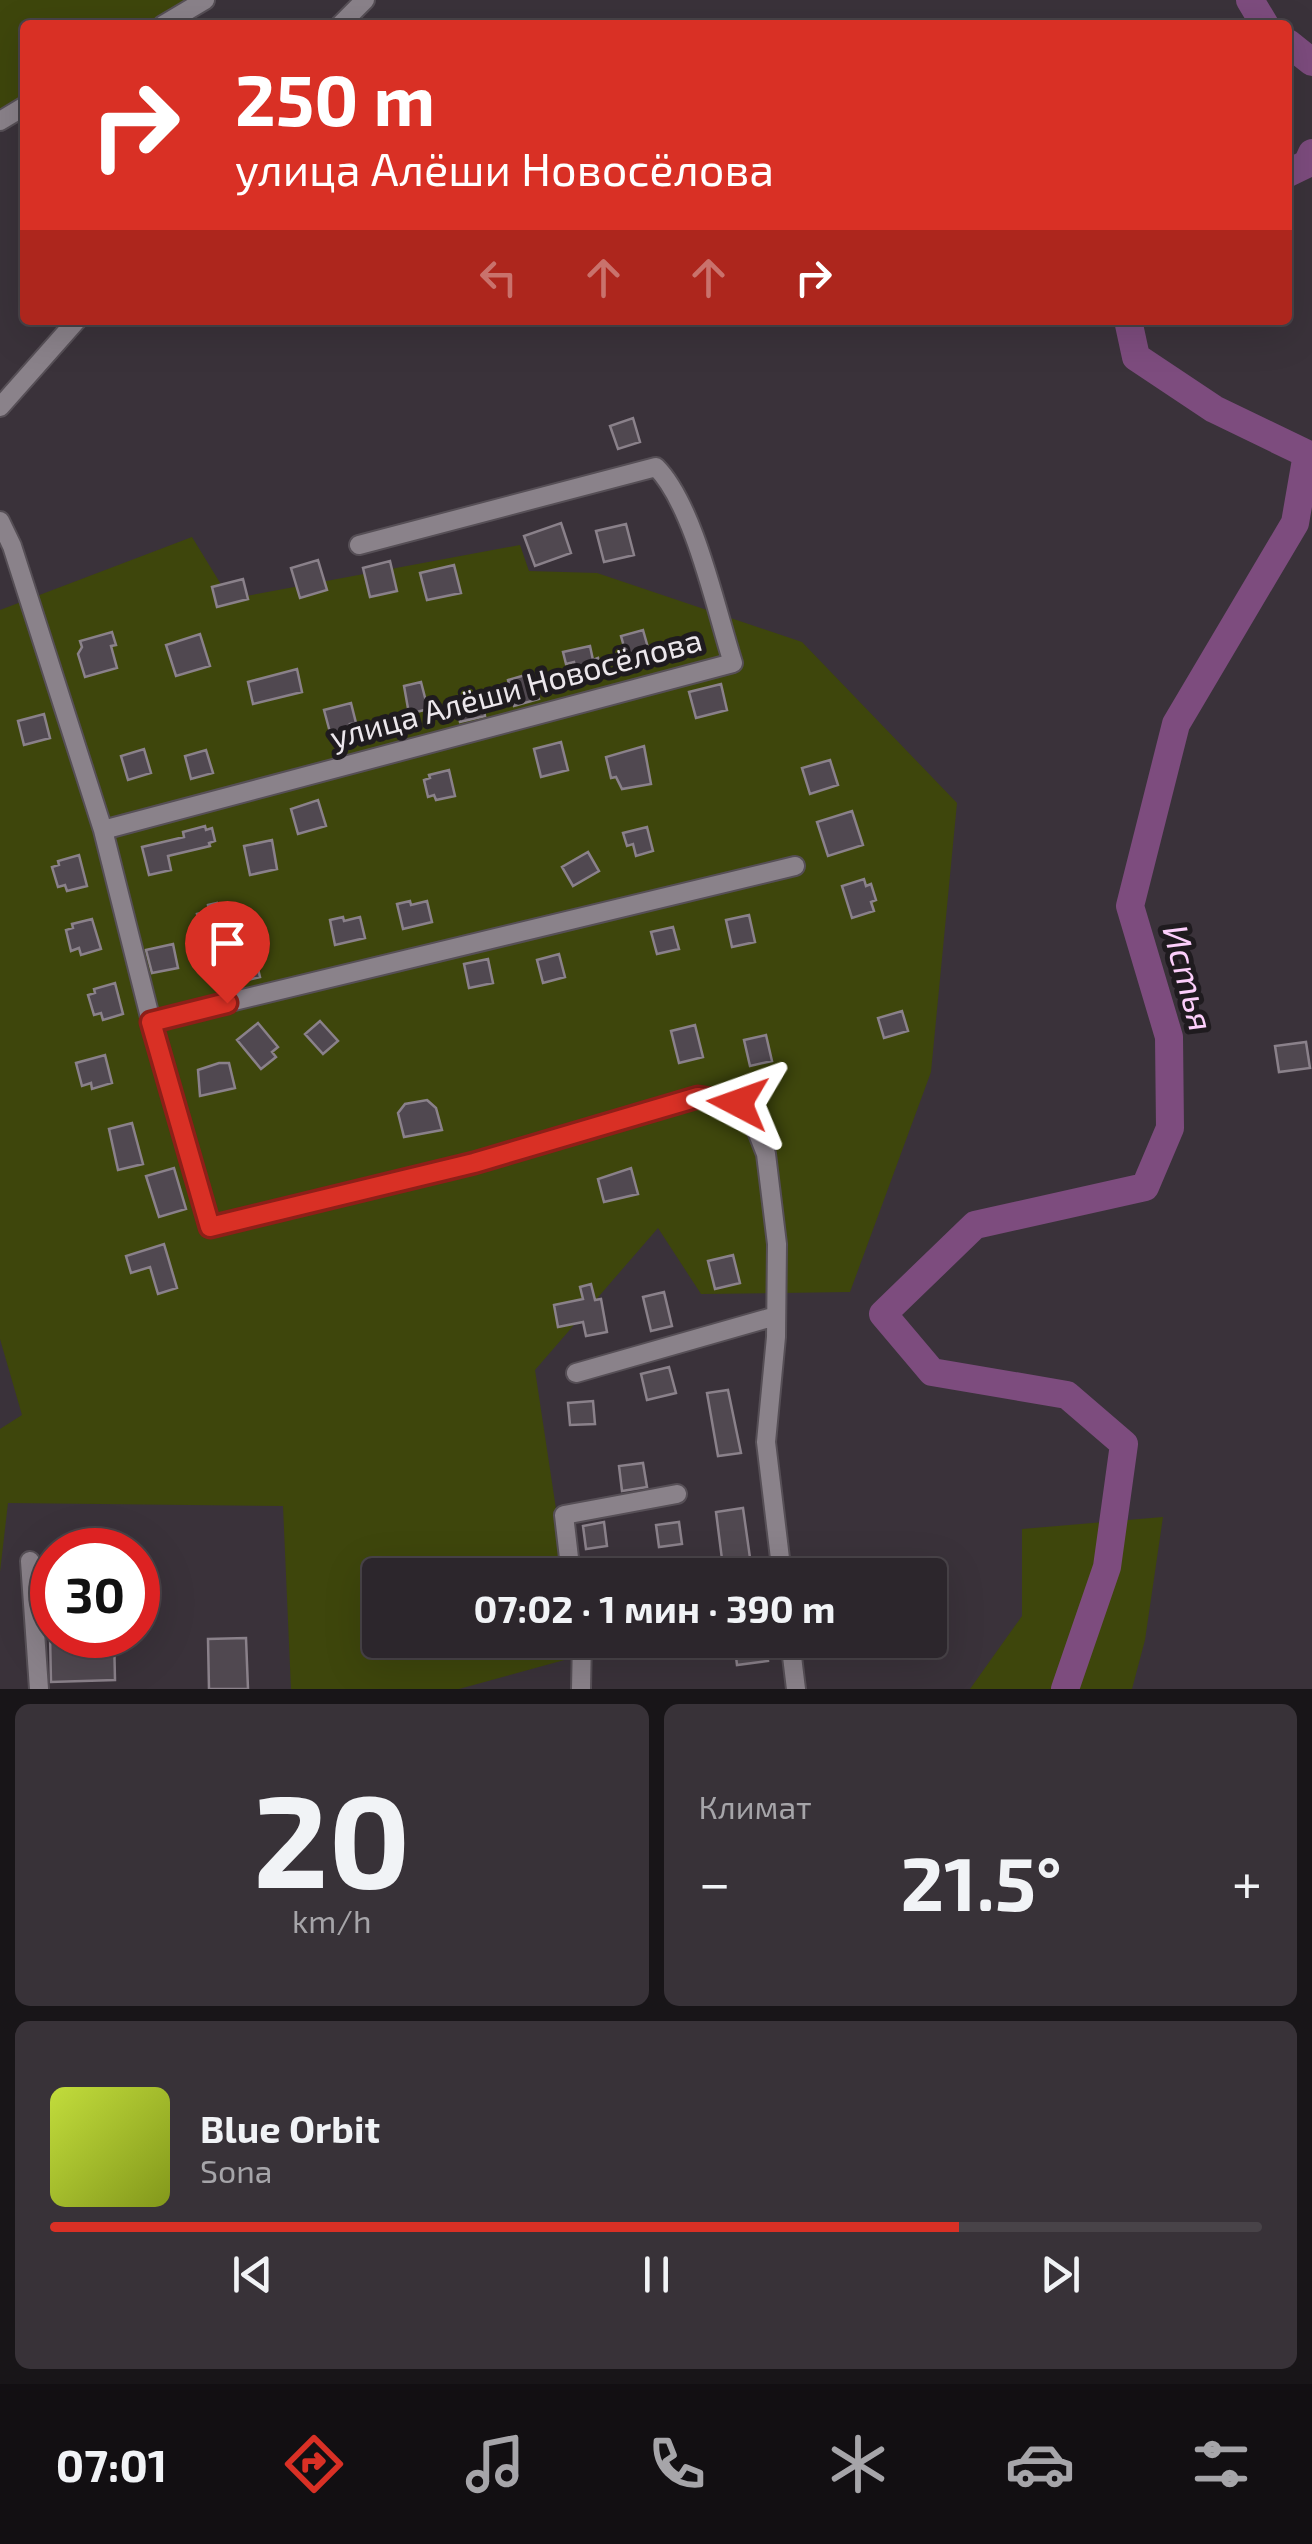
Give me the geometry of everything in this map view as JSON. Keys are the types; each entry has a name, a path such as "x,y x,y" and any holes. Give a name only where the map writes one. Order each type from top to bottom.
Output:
{"street":[{"path":"172,20 206,0"},
{"path":"345,20 366,0"},
{"path":"0,407 73,325"},
{"name":"улица Алёши Новосёлова","path":"102,830 732,663 687,519 667,478 656,467 359,545"},
{"path":"0,521 12,546 102,830 151,1022 210,1227 474,1163 698,1097 738,1103 757,1131 766,1154 777,1244 766,1442 780,1558"},
{"path":"151,1022 794,866"},
{"path":"576,1373 776,1316"},
{"path":"569,1558 564,1515 677,1494"},
{"path":"37,1658 39,1689"},
{"path":"581,1689 582,1658"},
{"path":"792,1658 796,1689"}],"green space":[{"path":"0,0 216,0 182,20 20,20 20,115 0,127"},
{"path":"192,537 230,599 520,545 529,571 597,573 802,642 957,803 931,1072 850,1292 701,1294 658,1228 535,1370 563,1558 362,1558 362,1658 572,1658 459,1689 291,1689 283,1506 8,1503 0,1572 0,1429 22,1415 0,1339 0,610"},
{"path":"1163,1517 1145,1640 1132,1689 970,1689 1022,1616 1022,1529"}],"building":[{"path":"633,418 640,442 618,449 610,426"},
{"path":"561,523 571,553 535,566 524,536"},
{"path":"626,524 634,555 604,562 596,531"},
{"path":"318,560 327,590 300,598 291,568"},
{"path":"390,561 397,591 370,597 363,568"},
{"path":"454,565 461,593 427,600 420,573"},
{"path":"243,579 248,599 217,607 212,587"},
{"path":"643,630 652,662 630,668 621,636"},
{"path":"112,632 117,668 85,677 78,654 80,641"},
{"path":"200,634 210,666 176,676 166,645"},
{"path":"590,646 593,660 598,658 601,670 596,672 597,677 579,682 574,662 566,664 563,652"},
{"path":"297,669 302,692 253,704 248,682"},
{"path":"532,673 539,699 514,706 508,680"},
{"path":"421,682 428,709 409,714 404,686"},
{"path":"721,684 727,710 696,718 689,692"},
{"path":"481,694 485,716 460,722 455,699"},
{"path":"351,703 356,723 350,724 352,731 331,736 324,710"},
{"path":"44,714 50,738 24,745 18,721"},
{"path":"561,742 568,770 541,777 534,749"},
{"path":"644,746 651,784 622,789 616,777 611,778 606,757"},
{"path":"144,749 151,773 128,780 121,756"},
{"path":"206,750 213,773 191,779 185,756"},
{"path":"830,760 838,785 810,794 802,768"},
{"path":"449,770 455,796 436,800 434,795 428,797 424,780"},
{"path":"318,800 326,826 298,834 291,809"},
{"path":"852,811 863,845 828,856 817,822"},
{"path":"205,826 206,830 212,828 215,841 210,846 168,856 171,870 149,875 142,847 184,837 183,832"},
{"path":"647,827 653,851 636,856 633,844 627,846 623,833"},
{"path":"272,840 277,869 250,875 244,846"},
{"path":"588,852 599,871 573,886 562,867"},
{"path":"79,855 87,886 67,891 65,885 58,887 52,867 59,865 58,861"},
{"path":"864,879 866,886 871,884 876,900 871,902 874,911 852,918 842,886"},
{"path":"410,901 411,905 427,901 432,922 403,929 397,904"},
{"path":"217,903 219,909 231,906 237,930 203,938 197,914 209,911 208,905"},
{"path":"749,915 755,942 732,947 726,920"},
{"path":"343,917 344,921 360,917 365,938 335,945 330,920"},
{"path":"92,919 101,949 81,955 79,948 71,951 66,930 73,928 72,924"},
{"path":"673,927 679,949 657,954 651,932"},
{"path":"173,944 178,968 152,973 146,950"},
{"path":"254,952 260,977 232,984 227,962"},
{"path":"559,954 565,977 543,983 537,960"},
{"path":"488,959 493,983 469,988 464,964"},
{"path":"115,983 123,1014 103,1020 101,1013 94,1015 88,995 95,993 94,989"},
{"path":"902,1011 908,1031 884,1038 878,1018"},
{"path":"320,1021 338,1041 323,1054 305,1034"},
{"path":"258,1023 278,1047 272,1052 276,1057 261,1069 237,1040"},
{"path":"695,1025 703,1057 679,1063 671,1031"},
{"path":"766,1035 772,1061 750,1066 744,1040"},
{"path":"1306,1042 1310,1068 1279,1072 1275,1046"},
{"path":"105,1055 112,1083 92,1089 91,1083 82,1086 76,1063"},
{"path":"229,1063 235,1088 200,1096 198,1070"},
{"path":"427,1100 436,1108 442,1130 404,1137 398,1113 405,1104"},
{"path":"132,1123 143,1164 118,1170 109,1129"},
{"path":"174,1168 186,1209 159,1217 146,1176"},
{"path":"631,1168 638,1194 604,1202 598,1179"},
{"path":"164,1244 177,1288 158,1294 150,1267 131,1273 126,1256"},
{"path":"733,1255 740,1283 715,1289 708,1261"},
{"path":"591,1284 595,1300 601,1299 607,1332 586,1336 583,1322 558,1327 554,1305 583,1299 580,1287"},
{"path":"664,1292 672,1326 651,1331 643,1297"},
{"path":"669,1367 676,1393 647,1400 641,1374"},
{"path":"728,1390 741,1453 718,1456 707,1393"},
{"path":"593,1401 595,1424 570,1425 568,1403"},
{"path":"643,1463 647,1487 622,1491 619,1466"},
{"path":"743,1508 750,1558 722,1558 716,1512"},
{"path":"604,1522 607,1546 586,1549 583,1526"},
{"path":"679,1522 682,1544 659,1547 656,1525"},
{"path":"246,1638 248,1689 209,1689 208,1639"},
{"path":"50,1658 115,1658 115,1680 51,1682"},
{"path":"736,1658 768,1658 768,1661 737,1665"}],"waterway":[{"name":"Истья","path":"1250,0 1262,20"},
{"name":"Истья","path":"1292,46 1312,62"},
{"name":"Истья","path":"1292,171 1307,164 1312,153"},
{"name":"Истья","path":"1065,1689 1107,1567 1124,1444 1067,1395 932,1372 883,1314 975,1225 1145,1187 1170,1128 1169,1037 1130,906 1176,724 1295,523 1307,454 1214,409 1136,357 1129,325"},
{"name":"Истья","path":"1307,454 1312,455"}],"route":[{"path":"227,1003 151,1022 210,1227 474,1163 698,1097 738,1103"}]}
